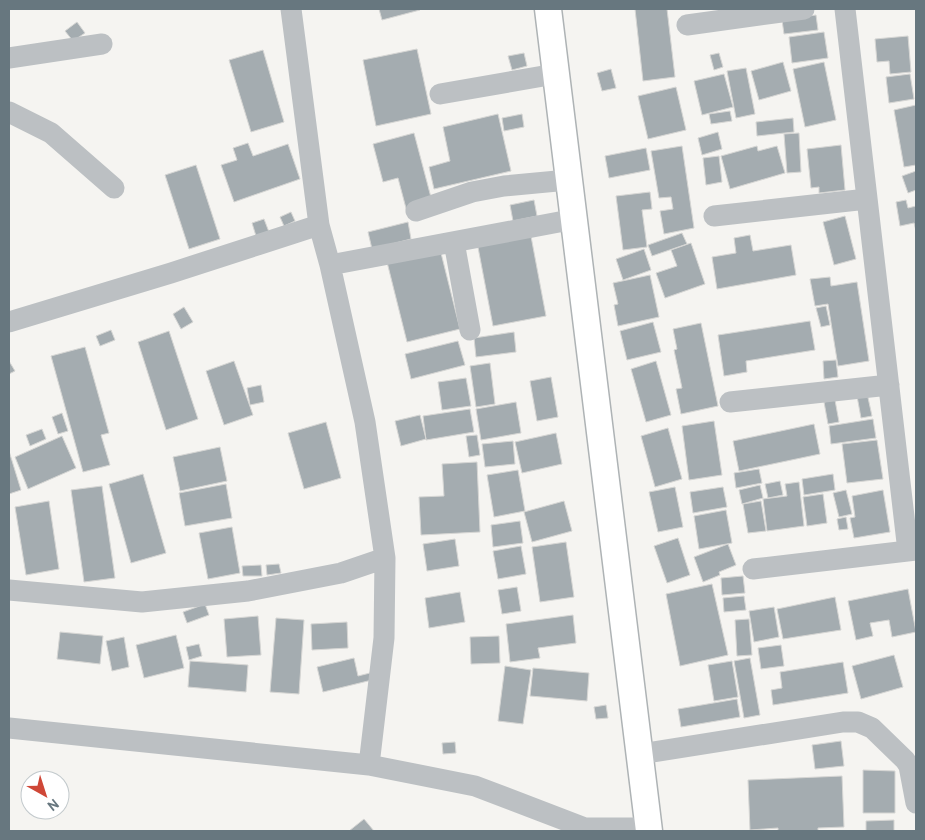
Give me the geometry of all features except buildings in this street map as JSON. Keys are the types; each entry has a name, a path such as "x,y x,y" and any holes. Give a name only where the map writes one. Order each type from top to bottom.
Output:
{"main road":[{"path":"551,13 555,74 568,180 575,219 649,830"}],"street":[{"path":"291,9 318,225 330,266 365,422 385,558 384,638 369,765"},
{"path":"687,25 804,9"},
{"path":"753,569 912,551 889,385 846,9"},
{"path":"9,58 102,44"},
{"path":"440,94 555,74"},
{"path":"9,112 51,133 114,188"},
{"path":"416,211 472,192 504,186 568,180"},
{"path":"714,216 867,199"},
{"path":"330,266 575,219"},
{"path":"9,322 171,273 318,225"},
{"path":"454,242 470,330"},
{"path":"730,402 889,385"},
{"path":"9,590 142,602 248,591 342,573 385,558"},
{"path":"640,754 843,722 858,722 872,728 910,766 916,803"},
{"path":"9,728 369,765 475,786 585,828 649,830"}]}
